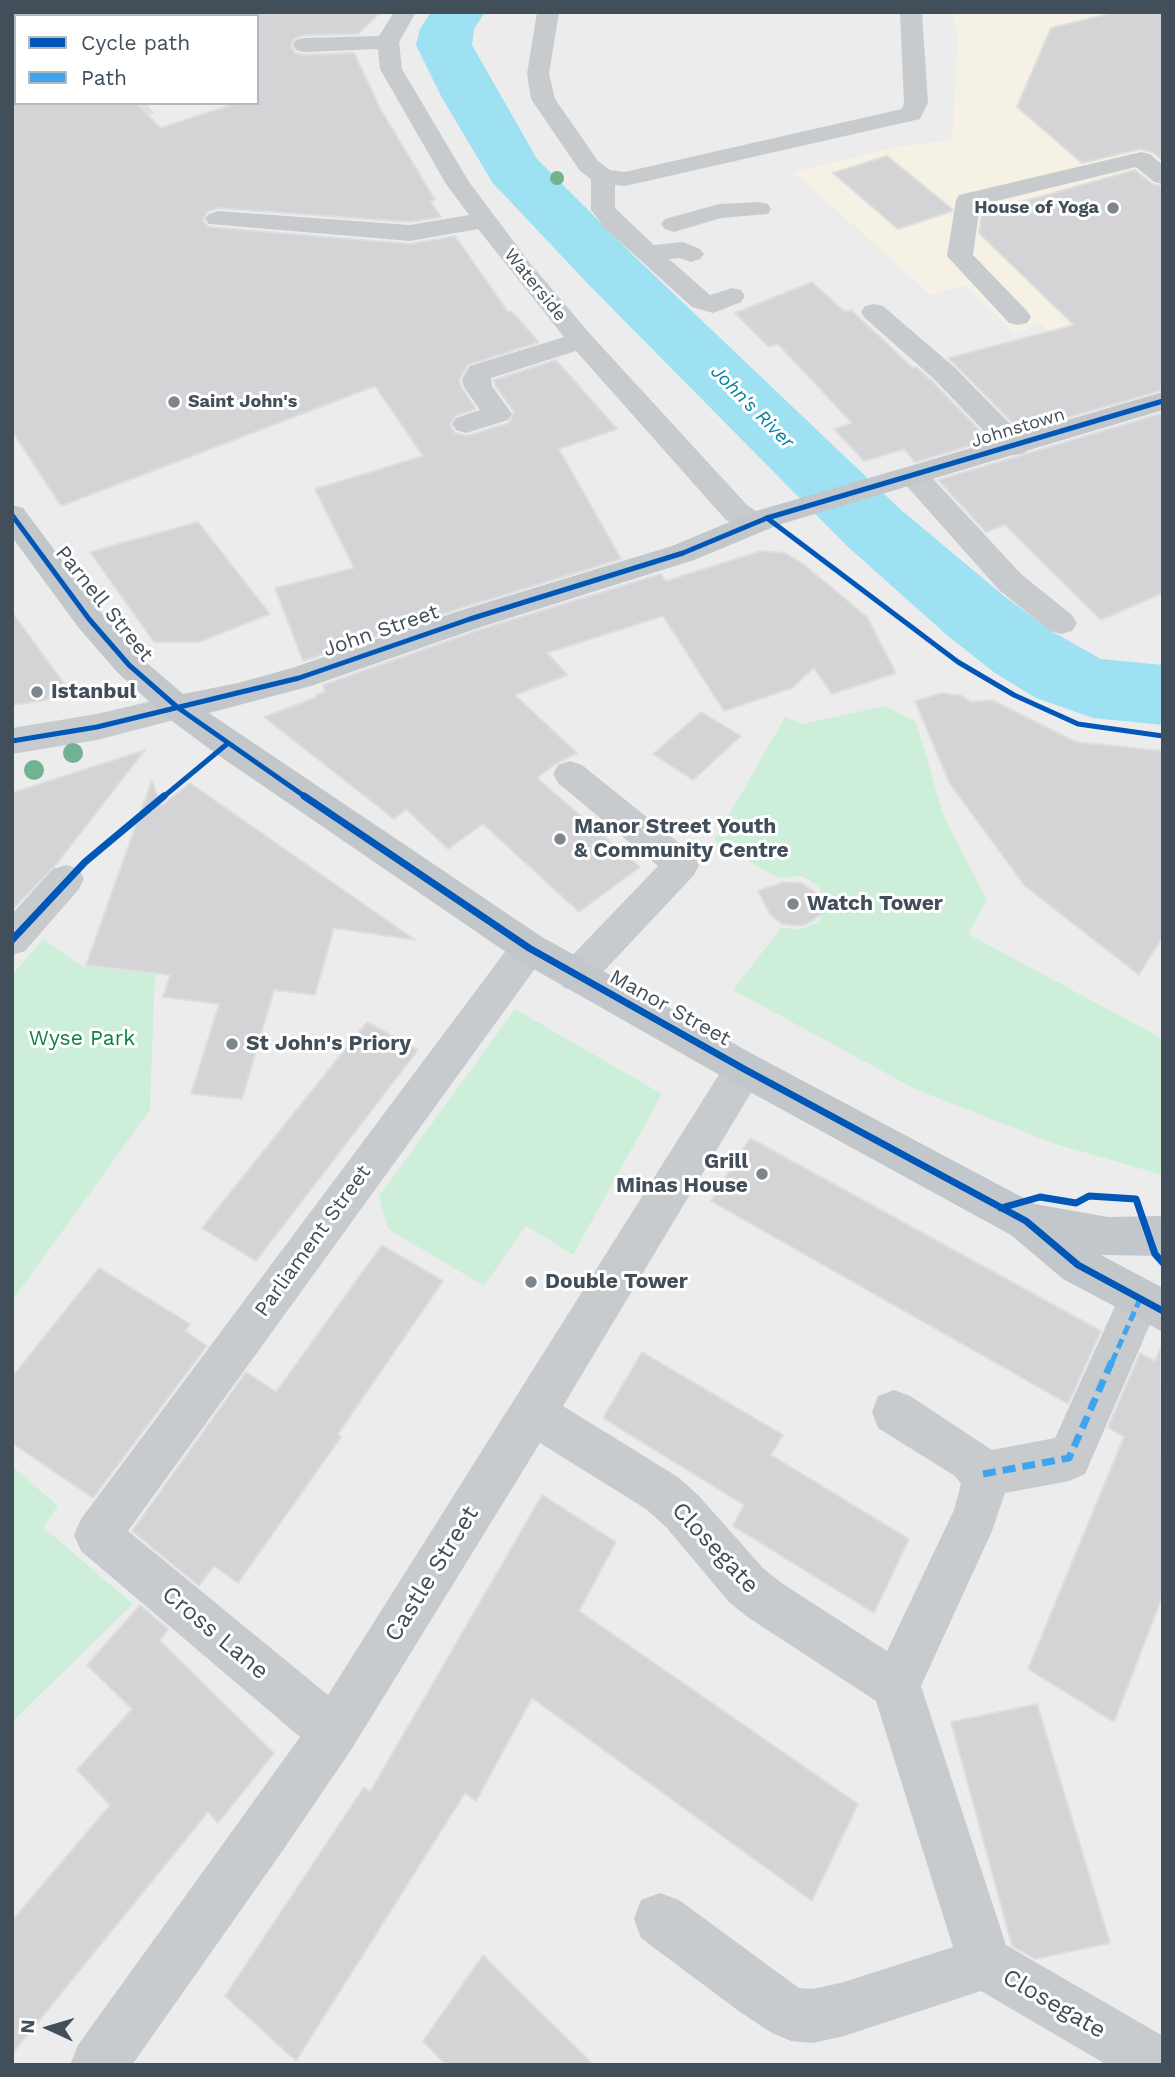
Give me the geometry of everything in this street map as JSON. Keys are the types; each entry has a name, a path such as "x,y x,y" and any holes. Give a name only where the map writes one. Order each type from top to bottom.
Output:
{"main road":[{"name":"Johnstown","path":"882,485 1163,401"},
{"name":"John Street","path":"177,707 238,695 299,678 470,619 683,553 766,519 882,485"},
{"name":"Parnell Street","path":"12,515 103,636 129,665 177,707"},
{"name":"Manor Street","path":"177,707 369,842 529,948 744,1069 1026,1222 1078,1265 1152,1305"},
{"path":"1026,1222 1108,1237 1163,1236"}],"street":[{"path":"304,45 388,42 394,27 405,12"},
{"path":"548,12 538,74 540,90 581,158 603,177 634,178 912,114 916,103 911,12"},
{"name":"Waterside","path":"388,42 388,57 396,79 451,172 484,220 582,341 736,512 766,519"},
{"path":"1018,317 960,256 968,200 1140,159 1163,177"},
{"path":"603,177 603,210 646,251 701,301 713,305 732,296"},
{"path":"674,224 719,211 759,209"},
{"path":"218,219 410,233 484,220"},
{"path":"646,251 654,253 683,250 691,254"},
{"path":"874,312 944,373 1015,446"},
{"path":"466,424 498,414 478,387 476,379 480,372 582,341"},
{"path":"914,476 1010,582 1061,623"},
{"name":"John Street","path":"12,741 97,727 177,707"},
{"path":"570,774 681,865 576,976"},
{"path":"12,940 66,879"},
{"name":"Parliament Street","path":"97,1535 529,948"},
{"name":"Castle Street","path":"98,2065 263,1835 332,1732 533,1414 744,1069"},
{"path":"983,1474 1069,1458 1152,1305"},
{"path":"894,1412 960,1452 983,1474 985,1490 976,1515 896,1685"},
{"name":"Closegate","path":"533,1414 662,1493 682,1511 746,1585 763,1599 896,1685 985,1963 1160,2065"},
{"name":"Cross Lane","path":"97,1535 332,1732"},
{"name":"Closegate","path":"660,1919 779,2007 804,2017 844,2009 985,1963"}],"shaded area":[{"path":"12,12 176,14 14,14 14,105 147,105 154,113 12,165"},
{"path":"952,12 1163,12 1163,321 1065,347 1041,323 1014,333 966,285 931,295 794,172 896,147 952,140 958,38"}],"green space":[{"path":"885,706 916,722 944,817 987,900 968,934 1163,1039 1163,1175 1055,1144 917,1090 733,990 781,928 801,929 819,922 825,905 819,886 802,876 778,878 714,841 785,717 802,724"},
{"name":"Wyse Park","path":"43,939 82,966 155,974 150,1110 12,1301 12,975"},
{"path":"515,1009 662,1094 573,1255 526,1226 484,1286 388,1229 379,1196"},
{"path":"12,1466 58,1506 43,1527 133,1604 12,1722"}],"building":[{"path":"381,12 358,34 303,35 294,39 291,46 295,53 303,55 354,53 381,110 435,200 430,201 441,217 410,222 218,208 207,212 203,221 209,227 410,244 455,236 508,312 511,311 539,342 468,365 459,380 476,409 455,416 450,425 455,433 467,436 509,423 514,412 494,380 556,360 617,429 559,449 621,559 458,609 303,661 275,588 354,568 315,489 423,456 375,386 61,506 12,431 12,103 139,105 160,128 231,105 259,105 257,14"},
{"path":"1117,12 1163,12 1163,161 1152,152 1140,149 1082,163 1017,107 1051,28"},
{"path":"887,156 952,211 898,229 833,173"},
{"path":"1135,170 1152,184 1163,186 1163,390 1021,431 948,358 1074,325 979,233 982,213"},
{"path":"812,282 845,312 851,310 913,368 916,367 932,381 989,440 915,462 904,449 864,461 834,429 852,423 778,344 769,347 735,313"},
{"path":"1163,413 1163,593 1101,620 1005,525 986,532 938,480"},
{"path":"198,522 270,614 199,642 154,642 90,552"},
{"path":"761,551 785,553 803,564 867,617 896,673 832,694 814,668 792,688 724,711 663,616 547,653 568,675 515,695 577,753 557,763 537,778 640,867 579,912 483,824 448,849 406,809 394,819 264,717 317,697 316,695 325,692 323,685 482,629 661,574 666,581"},
{"path":"12,612 49,663 73,696 12,705"},
{"path":"942,693 962,696 971,702 992,700 1076,742 1163,751 1163,936 1139,975 1025,886 950,784 915,701"},
{"path":"701,712 741,736 693,780 653,754"},
{"path":"145,750 55,866 12,910 12,793"},
{"path":"152,780 161,806 190,783 415,940 334,928 315,995 274,990 242,1099 191,1094 219,1004 163,997 170,975 86,965"},
{"name":"Watch Tower","path":"784,882 801,883 832,907 807,924 782,924 770,914 758,891"},
{"path":"367,1022 418,1050 256,1261 202,1228"},
{"path":"750,1138 1101,1331 1068,1404 711,1201"},
{"path":"382,1245 443,1281 338,1434 341,1437 238,1583 214,1566 199,1586 132,1531 246,1372 276,1392"},
{"path":"99,1268 190,1324 185,1331 207,1346 93,1498 12,1443 12,1377"},
{"path":"1161,1347 1163,1595 1114,1722 1028,1669 1124,1437 1108,1427 1140,1353 1155,1361"},
{"path":"642,1352 783,1435 771,1455 909,1539 874,1613 733,1526 744,1505 603,1418"},
{"path":"542,1495 616,1542 579,1611 858,1804 812,1901 532,1698 476,1801 465,1793 296,2061 225,1996 364,1787 370,1792"},
{"path":"140,1605 168,1629 160,1641 274,1753 218,1823 208,1812 12,2054 12,1921 110,1805 77,1770 132,1709 87,1665"},
{"path":"1037,1704 1110,1943 1035,1959 1012,1946 951,1722"},
{"path":"483,1955 594,2065 446,2065 423,2041"}],"waterway":[{"name":"John's River","path":"458,12 447,29 444,45 513,169 611,270 873,527 976,616 1023,652 1065,677 1093,688 1163,695"}],"marked path":[{"path":"983,1474 1069,1458 1140,1299"}],"cycle path":[{"path":"12,741 97,727 299,678 470,619 683,553 767,518 1163,401"},
{"path":"12,515 89,619 129,665 177,707 227,744 529,948 744,1069 1026,1221 1078,1265 1163,1311"},
{"path":"767,518 958,662 1014,695 1078,724 1163,736"},
{"path":"12,940 85,862 227,744"},
{"path":"1001,1208 1040,1197 1076,1203 1089,1196 1136,1199 1155,1254 1163,1263"}],"place":[{"name":"House of Yoga","path":"1113,208"},
{"name":"Saint John's","path":"174,402"},
{"name":"Istanbul","path":"37,692"},
{"name":"Manor Street Youth & Community Centre","path":"560,839"},
{"name":"Watch Tower","path":"793,904"},
{"name":"St John's Priory","path":"232,1044"},
{"name":"Grill Minas House","path":"762,1174"},
{"name":"Double Tower","path":"531,1282"}]}
